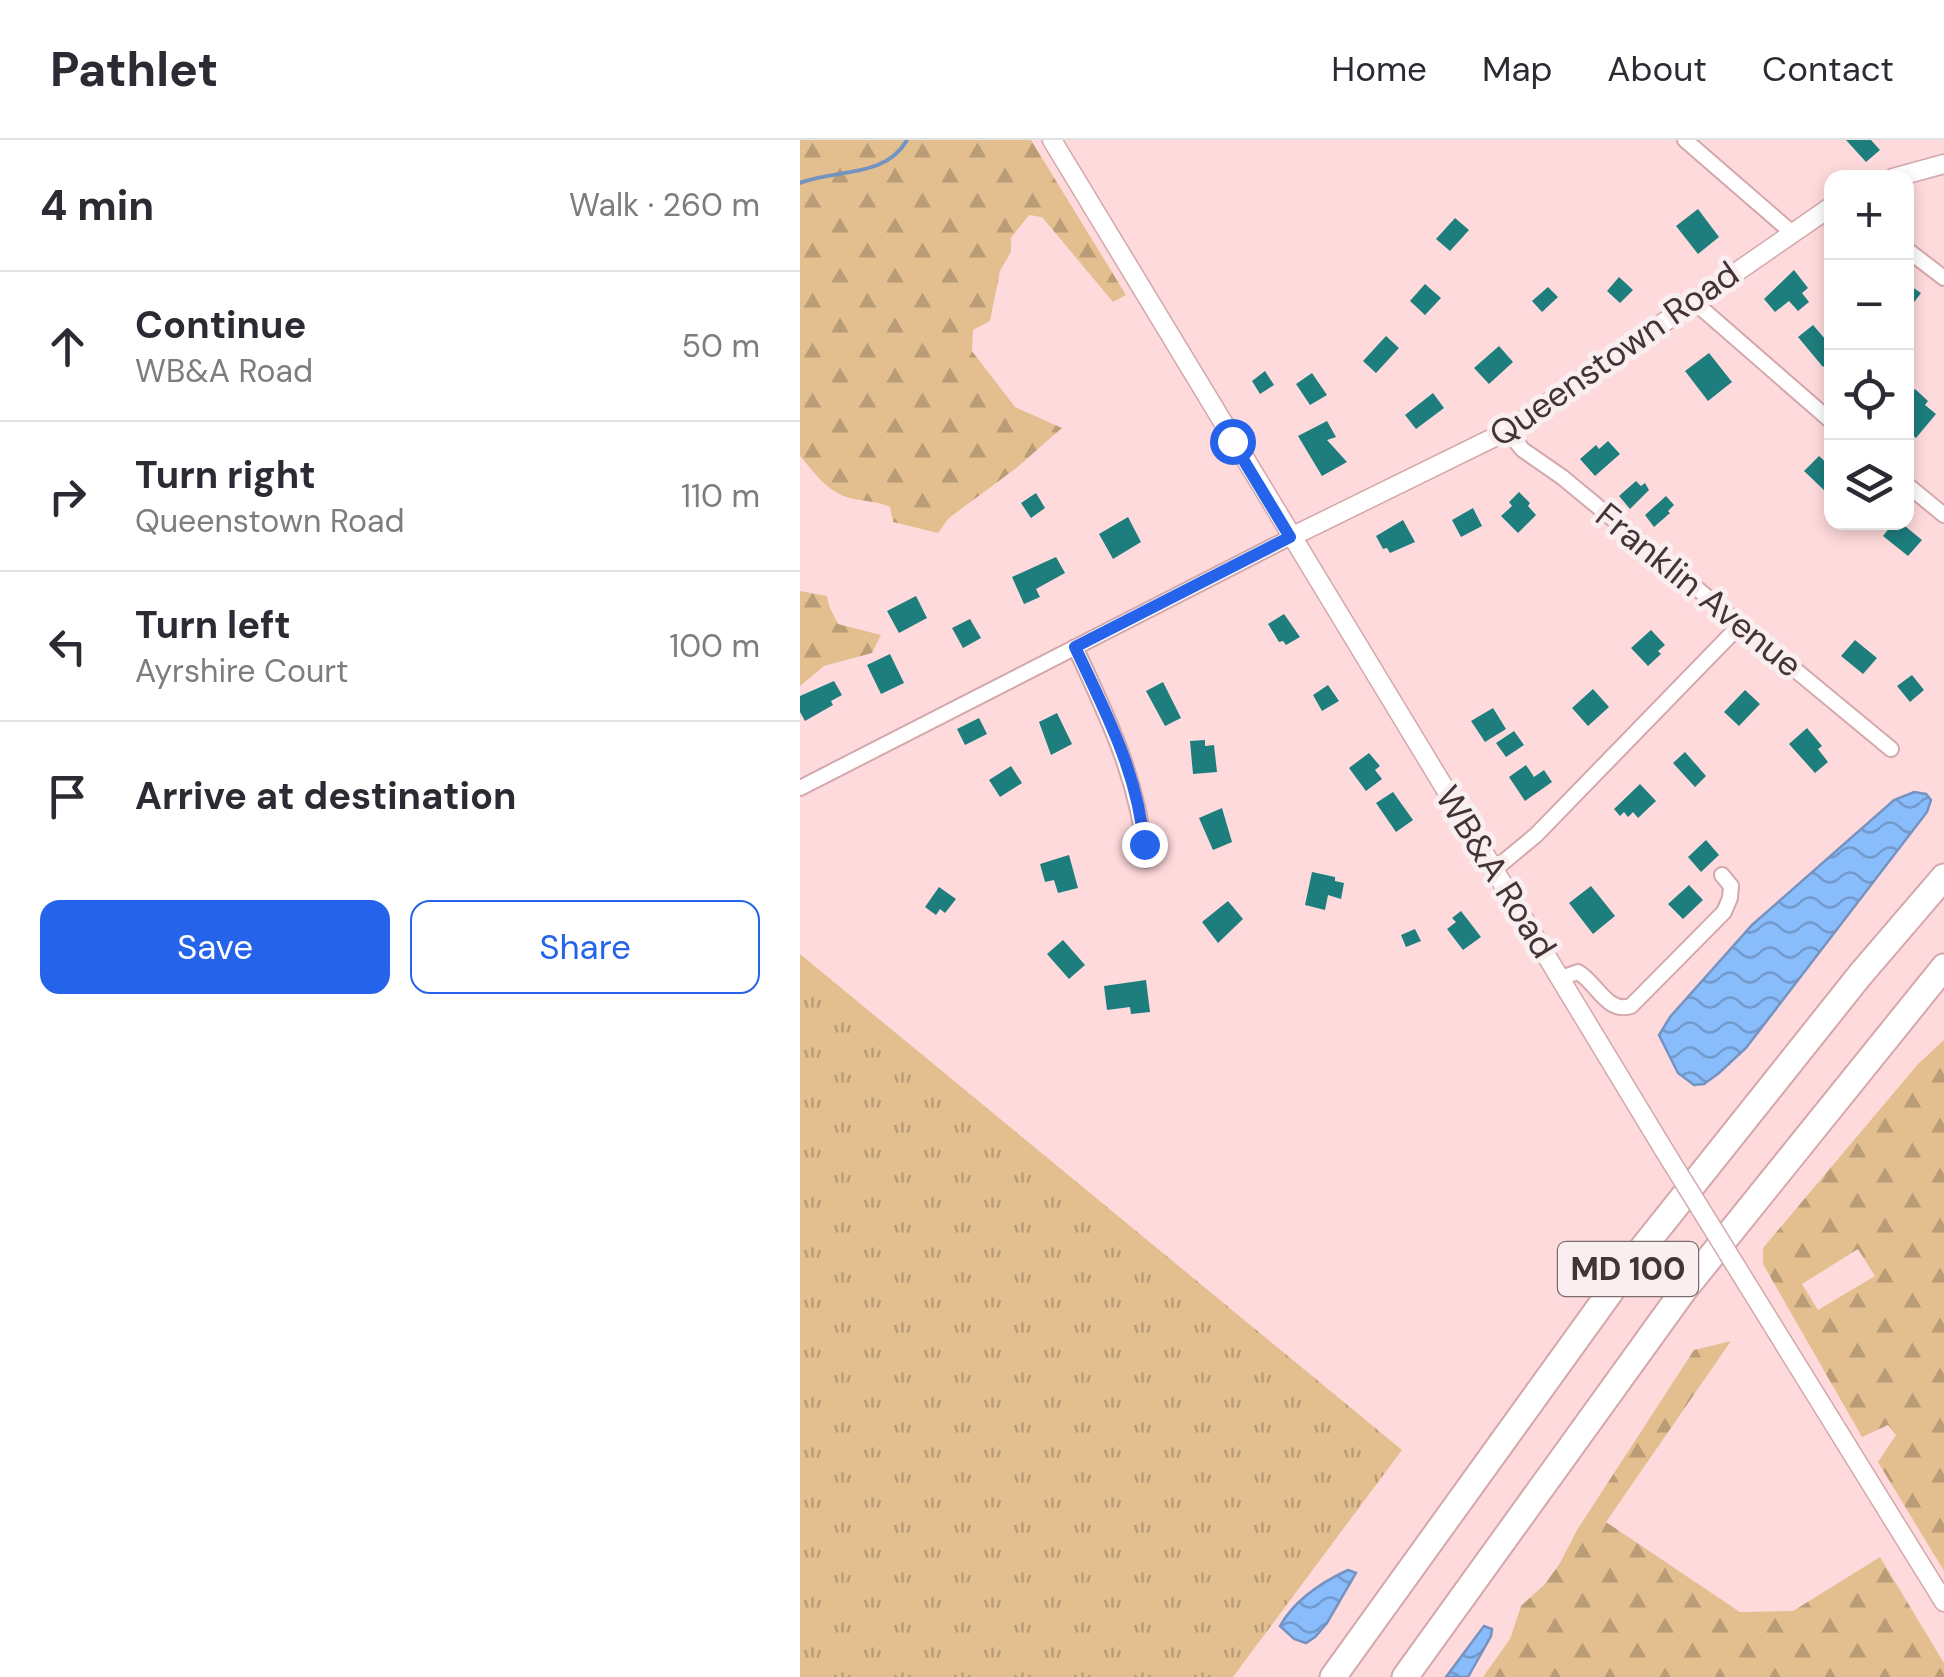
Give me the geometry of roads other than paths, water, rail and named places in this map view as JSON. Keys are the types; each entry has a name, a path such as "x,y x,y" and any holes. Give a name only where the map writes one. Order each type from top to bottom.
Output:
{"highway":[{"name":"MD 100","path":"1332,1677 1638,1255 1836,1005 1944,877"},
{"name":"MD 100","path":"1405,1677 1684,1290 1944,967"}],"street":[{"name":"WB&A Road","path":"1052,140 1664,1150 1944,1602"},
{"path":"1685,140 1790,232"},
{"path":"1914,172 1944,164"},
{"name":"Queenstown Road","path":"800,788 1506,431 1824,211"},
{"path":"1914,254 1944,278"},
{"path":"1692,300 1824,415"},
{"name":"Franklin Avenue","path":"1506,431 1522,450 1562,477 1891,749"},
{"path":"1914,491 1944,515"},
{"path":"1495,869 1536,836 1741,624"},
{"path":"1075,647 1129,768 1140,806 1146,860"},
{"path":"1562,978 1578,972 1614,1006 1630,1006 1724,912 1731,886 1722,875"}],"water":[{"path":"1914,792 1926,794 1931,800 1927,812 1746,1048 1704,1084 1694,1085 1678,1073 1659,1035 1670,1017 1752,925 1894,800"},
{"path":"1348,1570 1356,1573 1315,1637 1306,1643 1294,1639 1280,1626 1310,1593"},
{"path":"1484,1626 1492,1629 1491,1636 1468,1677 1446,1677"}],"waterway":[{"path":"800,183 873,167 898,152 907,140"}]}
